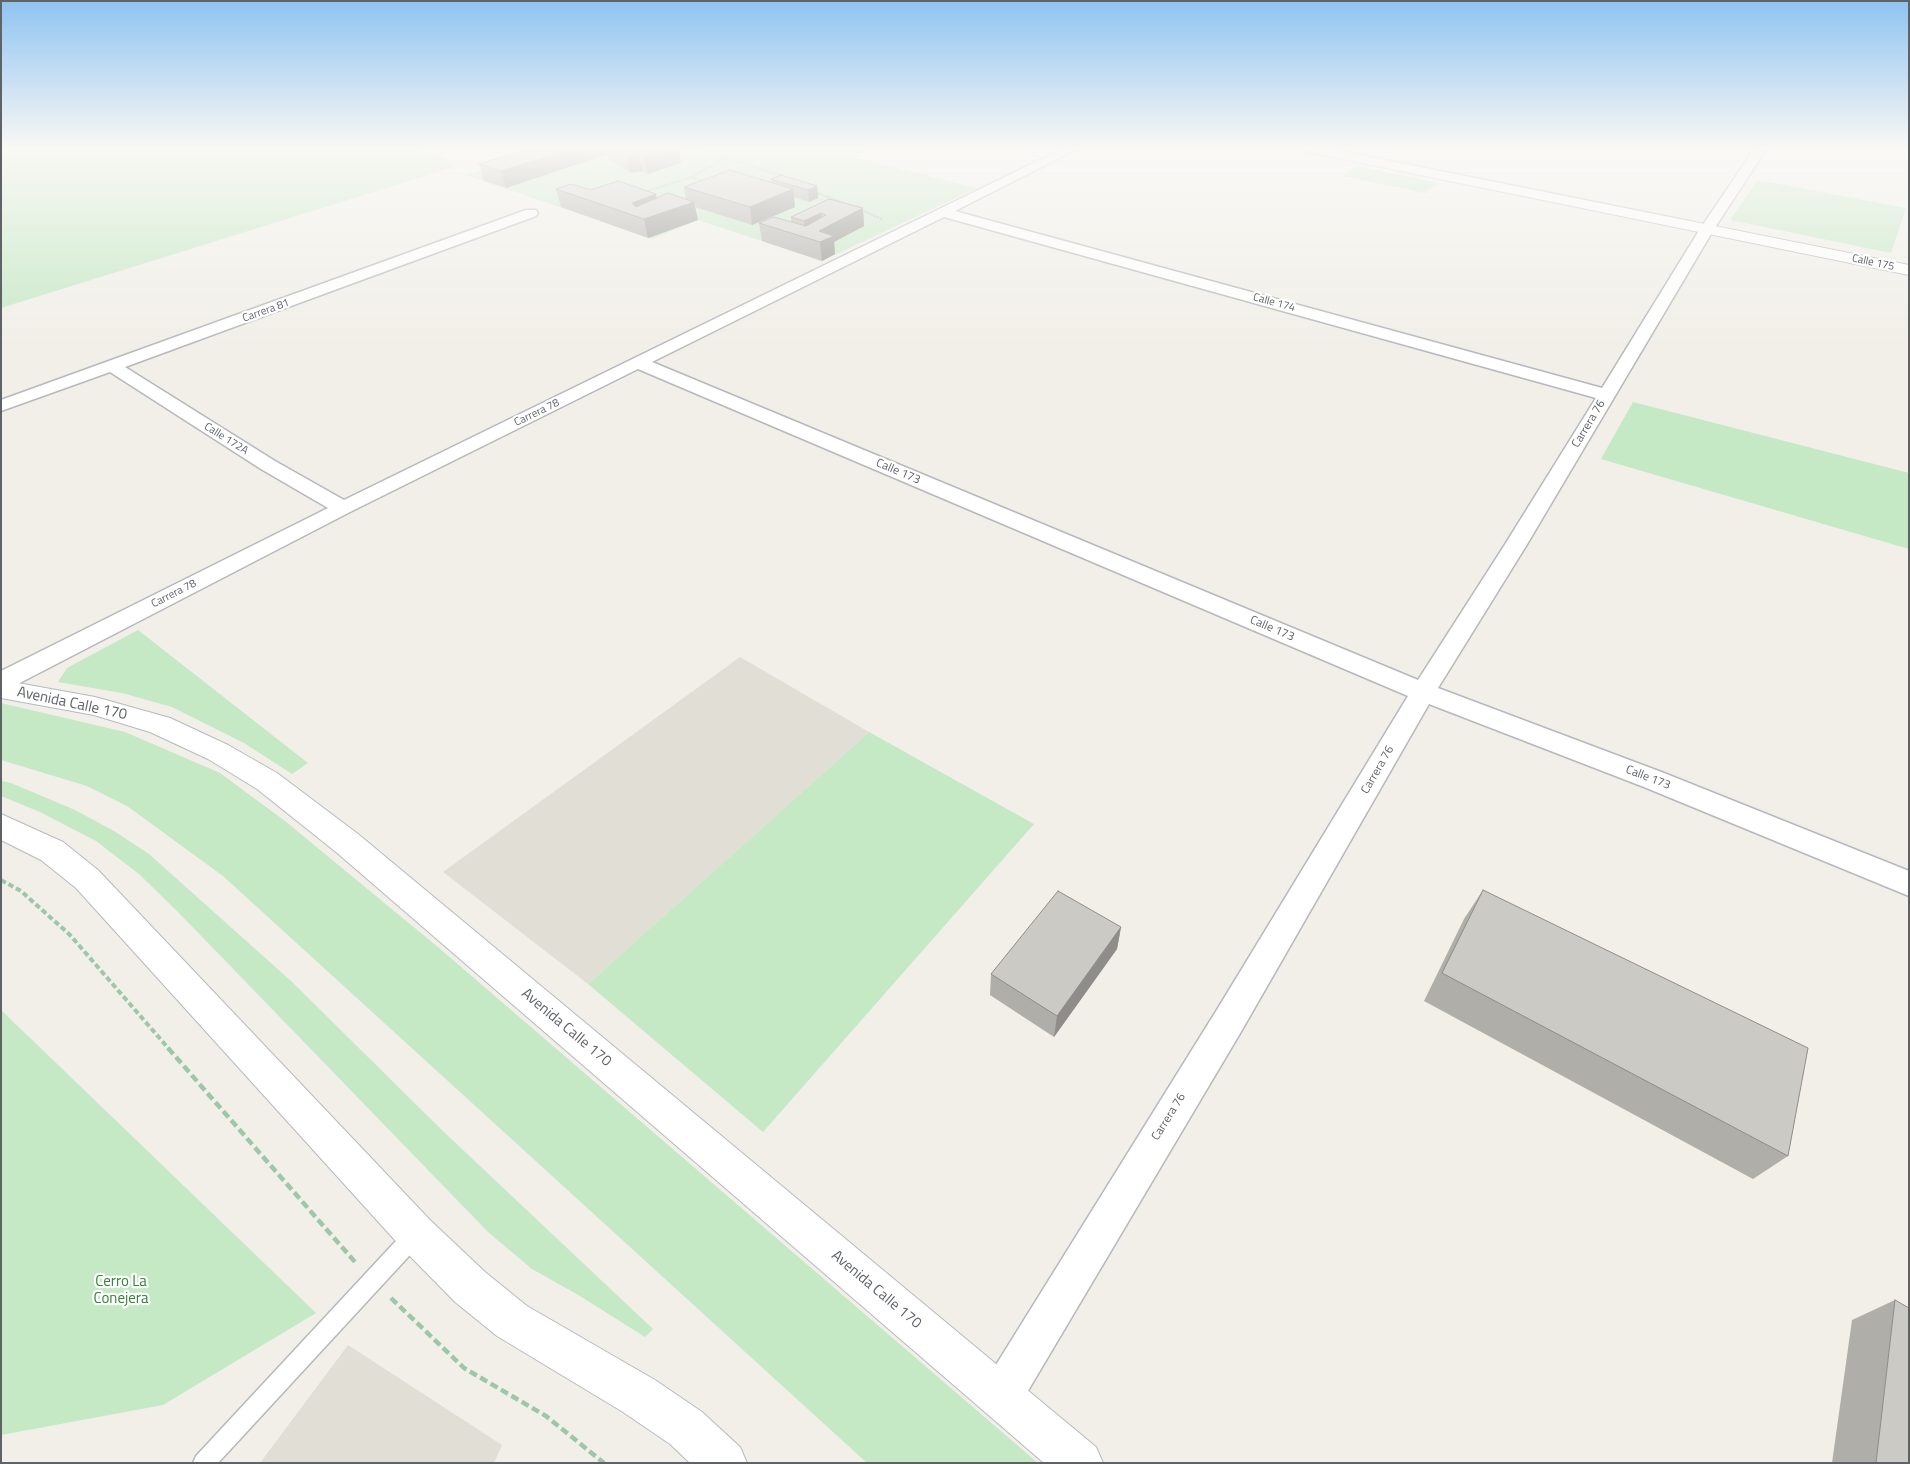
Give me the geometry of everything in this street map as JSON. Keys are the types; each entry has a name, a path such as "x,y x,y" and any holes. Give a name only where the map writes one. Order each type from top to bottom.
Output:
{"street":[{"name":"Carrera 81","path":"1,406 525,216"},
{"name":"Carrera 78","path":"1,682 342,508 933,216"},
{"name":"Calle 174","path":"958,216 1606,395"},
{"name":"Calle 175","path":"1660,216 1909,262"},
{"name":"Calle 175","path":"1665,216 1909,270"},
{"name":"Carrera 76","path":"1001,1396 1230,1019 1424,692 1716,216"},
{"name":"Calle 173","path":"639,363 1424,692 1654,780 1909,884"},
{"name":"Calle 172A","path":"113,366 228,440 342,508"},
{"name":"Avenida Calle 170","path":"1,689 95,706 160,725 218,752 267,780 347,843 1080,1463"},
{"path":"1,826 52,851 87,879 416,1234 470,1287 512,1320 639,1396 686,1428 724,1463"}],"lane":[{"path":"203,1463 416,1234"}],"path":[{"path":"876,216 882,219"},
{"path":"1,880 21,890 70,935 372,1281 464,1368 546,1416 604,1463"}],"shaded area":[{"path":"740,657 869,732 588,984 443,872"},
{"path":"348,1345 502,1445 494,1463 260,1463"}],"green space":[{"path":"1,216 296,216 1,308"},
{"path":"586,216 917,216 822,261 698,220 652,239"},
{"path":"1657,216 1674,216 1692,220 1696,223"},
{"path":"1733,216 1903,216 1891,253 1730,220"},
{"path":"1633,402 1909,473 1909,549 1601,459"},
{"path":"138,630 308,763 292,774 244,743 172,707 122,693 58,682 67,668"},
{"path":"1,703 125,732 220,773 285,821 439,948 1038,1463 867,1463 223,876 127,806 87,786 1,760"},
{"path":"869,732 1034,824 763,1132 588,984"},
{"path":"1,781 11,783 75,810 114,831 149,854 291,981 446,1134 653,1329 645,1337 580,1296 532,1269 488,1232 139,874 96,841 40,812 1,796"},
{"name":"Cerro La Conejera","path":"1,1010 316,1313 163,1405 1,1435"}],"building":[{"path":"636,216 652,216 644,219"},
{"path":"792,216 814,216 804,221 791,217"},
{"path":"824,216 847,216 819,231 834,236 820,242 759,223 774,217 806,226"},
{"path":"1483,890 1808,1048 1788,1156 1442,973"},
{"path":"1058,891 1121,927 1057,1016 991,974"},
{"path":"1895,1300 1909,1308 1909,1463 1876,1463"}]}
